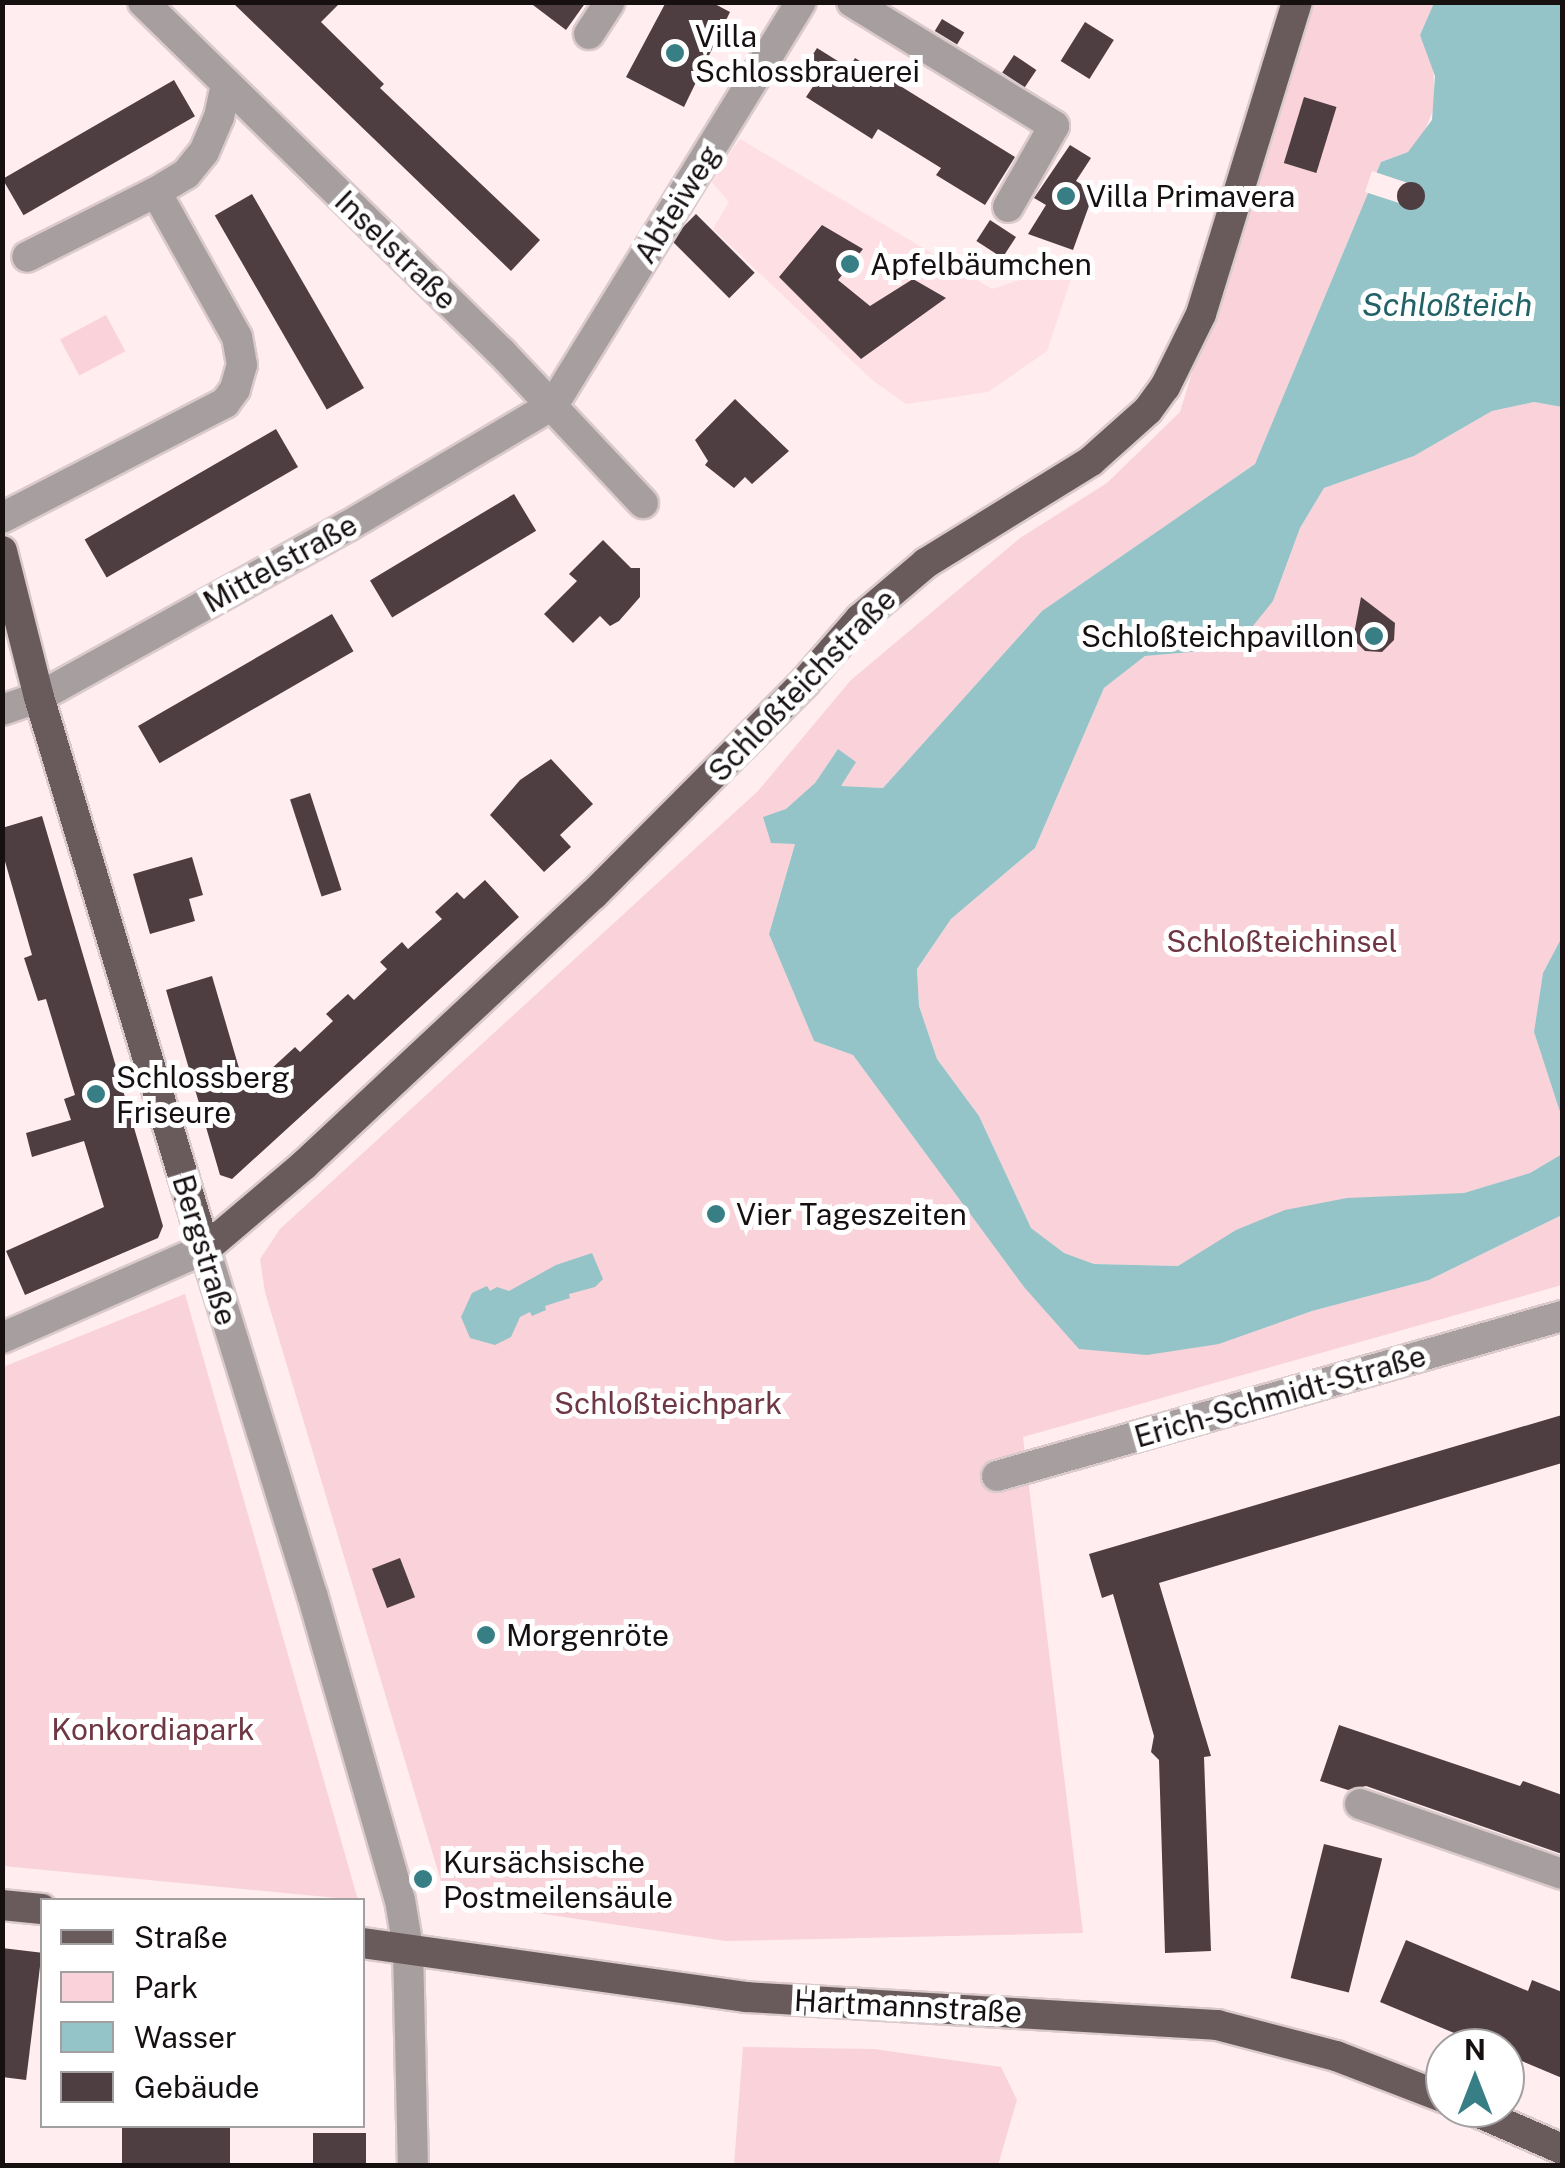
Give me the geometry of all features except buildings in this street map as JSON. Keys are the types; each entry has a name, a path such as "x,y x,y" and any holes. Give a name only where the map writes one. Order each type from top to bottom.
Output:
{"main road":[{"name":"Schloßteichstraße","path":"205,1250 304,1165 593,895 792,695 860,619 926,563 1092,461 1148,410 1166,387 1201,314 1297,2"},
{"name":"Bergstraße","path":"2,551 40,697 205,1250"},
{"path":"2,1905 40,1910"},
{"name":"Hartmannstraße","path":"365,1943 746,1997 1217,2025 1336,2056 1425,2090"},
{"path":"1513,2128 1562,2150"}],"street":[{"name":"Inselstraße","path":"143,2 553,405 643,503"},
{"path":"588,34 610,2"},
{"name":"Abteiweg","path":"553,405 802,2"},
{"path":"852,2 1054,126 1008,207"},
{"path":"27,258 186,174 204,152 219,117 226,84"},
{"path":"2,518 224,403 235,389 242,365 238,337 156,192"},
{"name":"Mittelstraße","path":"2,710 40,697 348,526 553,405"},
{"path":"2,1338 205,1250"},
{"name":"Bergstraße","path":"205,1250 386,1844 408,1948 412,2166"},
{"name":"Erich-Schmidt-Straße","path":"997,1476 1562,1316"},
{"path":"1360,1804 1562,1874"}],"shaded area":[{"name":"Apfelbäumchen","path":"740,139 992,289 1023,279 1037,256 1073,273 1047,351 988,392 906,404 871,379 713,229 729,202 710,180"}],"green space":[{"name":"Schloßteichpark","path":"1311,3 1434,3 1420,35 1433,62 1435,105 1423,135 1408,152 1381,162 1255,464 1042,611 883,788 840,786 838,749 815,783 786,810 764,817 795,844 769,934 814,1041 853,1055 1024,1287 1219,1344 1312,1311 1429,1280 1562,1215 1562,1285 1023,1437 1083,1933 726,1941 456,1901 443,1888 265,1292 260,1259 280,1229 758,791 851,680 1020,538 1107,483 1180,412 1284,72"},
{"path":"106,315 125,351 79,376 60,339"},
{"name":"Schloßteichinsel","path":"1534,402 1562,407 1562,937 1543,973 1534,1032 1562,1118 1562,1154 1530,1173 1464,1193 1420,1198 1203,1253 1178,1266 1094,1264 1063,1253 1031,1228 979,1116 937,1059 919,1006 917,969 951,919 1035,848 1104,688 1145,656 1203,651 1273,601 1300,528 1324,488 1414,456 1492,411"},
{"name":"Konkordiapark","path":"185,1294 357,1898 3,1866 3,1367"},
{"path":"743,2047 874,2049 1001,2067 1017,2100 998,2165 734,2165"}],"water":[{"name":"Schloßteich","path":"1434,3 1562,3 1562,407 1534,402 1492,411 1414,456 1324,488 1300,528 1273,601 1244,637 1203,651 1145,656 1104,688 1035,848 951,919 917,969 919,1006 937,1059 979,1116 1031,1228 1064,1253 1094,1264 1178,1266 1236,1230 1285,1210 1347,1198 1464,1193 1530,1173 1562,1154 1562,1215 1429,1280 1312,1311 1219,1344 1147,1355 1079,1349 1024,1287 853,1055 814,1041 769,934 795,844 771,843 763,817 786,809 815,783 838,749 856,762 841,786 883,788 1042,611 1255,464 1381,162 1408,152 1432,120 1435,76 1420,35"},
{"path":"1562,937 1562,1118 1534,1032 1543,973"},
{"path":"592,1253 603,1279 595,1287 569,1294 570,1298 545,1306 546,1310 532,1316 530,1312 520,1317 511,1337 495,1345 470,1338 461,1317 472,1293 487,1286 490,1291 497,1287 509,1291 556,1265"}],"pier":[{"path":"1372,171 1408,183 1399,189 1399,203 1365,192"}],"place":[{"name":"Villa Schlossbrauerei","path":"675,53"},
{"name":"Villa Primavera","path":"1066,196"},
{"name":"Apfelbäumchen","path":"850,264"},
{"name":"Schloßteichpavillon","path":"1374,636"},
{"name":"Schlossberg Friseure","path":"96,1094"},
{"name":"Vier Tageszeiten","path":"716,1214"},
{"name":"Morgenröte","path":"486,1635"},
{"name":"Kursächsische Postmeilensäule","path":"423,1879"}]}
